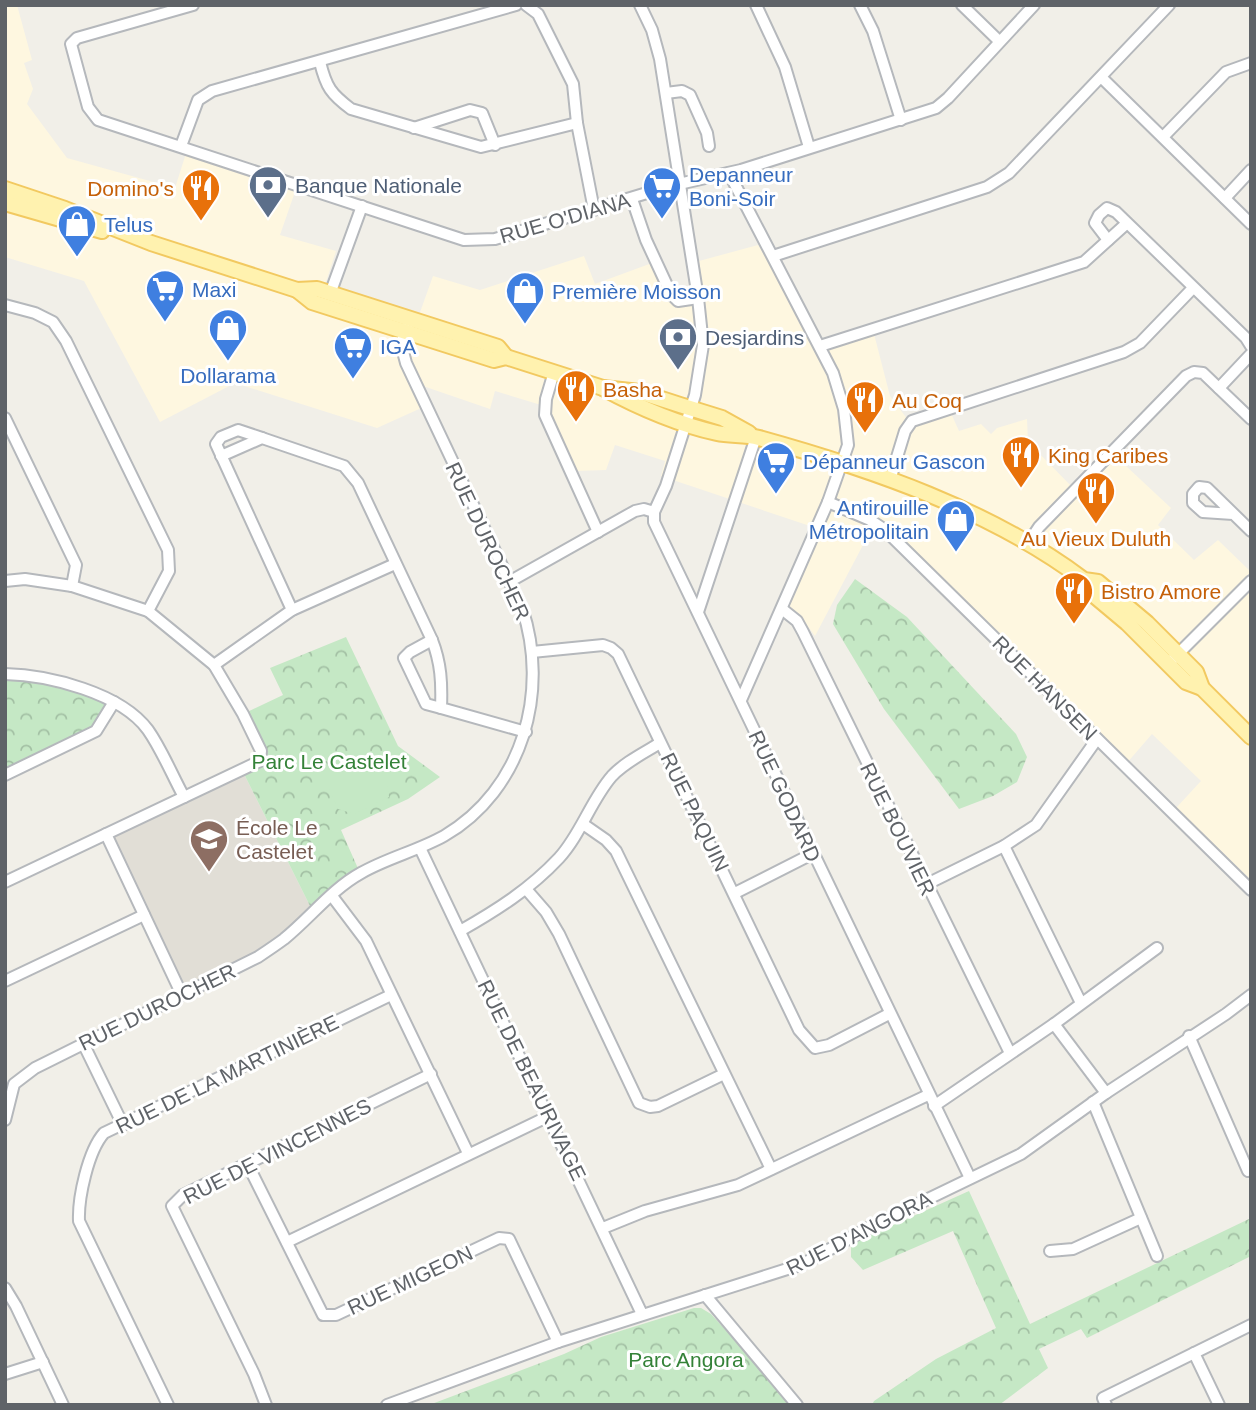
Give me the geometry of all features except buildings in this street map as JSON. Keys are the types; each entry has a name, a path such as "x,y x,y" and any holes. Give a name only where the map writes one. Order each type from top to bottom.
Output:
{"main road":[{"path":"5,189 151,243 297,290 317,289 330,293 407,325"},
{"path":"5,203 60,221 151,243"},
{"path":"297,290 312,302 498,347 506,357 603,388 640,392 688,415 722,418 756,437 890,480 958,506 1029,542 1084,580 1090,592 1127,623 1173,659 1196,672 1202,688 1251,737"}],"street":[{"name":"RUE O'DIANA","path":"193,5 77,38 71,44 88,107 98,120 464,240 495,239 680,184 729,173 936,108 1034,5"},
{"path":"181,146 198,100 212,91 320,62 478,10 516,5"},
{"path":"526,5 538,14 573,84 577,124 594,210"},
{"path":"509,582 635,511 644,509 654,512 666,486 688,415 703,352 698,298 657,43 640,5"},
{"path":"756,5 785,67 809,147"},
{"path":"860,5 873,31 901,120"},
{"path":"962,5 999,41"},
{"path":"773,256 987,187 1009,173 1169,5"},
{"path":"320,62 324,79 333,96 351,109 481,147 577,124"},
{"path":"1163,137 1226,72 1251,63"},
{"path":"1102,78 1251,224"},
{"path":"666,93 682,91 692,97 707,133 709,146"},
{"path":"413,128 471,110 482,113 495,145"},
{"path":"1225,198 1251,170"},
{"path":"729,173 836,381 844,409 848,445 828,502 741,700"},
{"path":"632,199 646,240 671,295 678,301 698,298"},
{"path":"330,293 362,206"},
{"path":"1108,240 1095,223 1107,208 1116,212 1246,338 1251,346"},
{"path":"820,346 1084,262 1126,224"},
{"path":"890,480 905,431 912,421 1124,352 1140,343 1193,288"},
{"path":"5,305 35,313 53,322 66,341 168,551 169,571 148,611"},
{"name":"RUE DUROCHER","path":"5,1120 10,1083 83,1043 258,957 284,939 360,873 446,835 479,810 513,760 526,732 532,703 532,652 528,627 406,363 401,347 407,325"},
{"path":"1219,388 1251,354"},
{"path":"554,372 546,399 545,415 598,532"},
{"path":"1029,542 1053,512 1186,376 1195,372 1203,373 1251,419"},
{"path":"5,418 76,565 72,586"},
{"path":"292,610 216,444 221,436 238,429 344,466 358,483 440,660 440,708"},
{"path":"698,612 756,437"},
{"path":"221,456 262,438"},
{"name":"RUE HANSEN","path":"828,502 870,520 884,530 1251,890"},
{"name":"RUE GODARD","path":"654,512 654,522 970,1178"},
{"path":"1233,513 1251,531"},
{"path":"214,665 292,610 395,564"},
{"path":"5,581 25,579 72,586 148,611 214,665 261,751 260,761 6,879"},
{"path":"1173,659 1251,581"},
{"name":"RUE BOUVIER","path":"782,610 797,621 803,632 1010,1054"},
{"path":"432,640 404,658 426,704 526,732"},
{"name":"RUE PAQUIN","path":"532,652 603,645 618,654 799,1030 815,1048 829,1045 889,1014"},
{"path":"5,674 28,674 68,684 114,702 128,711 149,731 184,797"},
{"path":"5,775 96,731 114,702"},
{"path":"925,885 1004,846 1035,825 1097,739"},
{"path":"460,931 510,902 526,889 560,856 610,778 625,764 660,743"},
{"path":"583,824 606,840 616,851 771,1169"},
{"path":"106,834 182,995"},
{"path":"1004,846 1081,1003"},
{"name":"RUE DE BEAURIVAGE","path":"420,848 642,1314"},
{"path":"735,893 812,854"},
{"path":"526,889 546,912 559,934 639,1103 649,1107 658,1106 724,1074"},
{"path":"332,896 366,941 468,1153"},
{"path":"5,981 144,915"},
{"path":"934,1106 1054,1024 1157,948"},
{"name":"RUE DE LA MARTINIÈRE","path":"169,1405 79,1222 79,1204 96,1142 104,1133 391,995"},
{"name":"RUE D'ANGORA","path":"387,1405 558,1342 803,1264 1021,1154 1105,1093 1251,995"},
{"path":"1054,1024 1105,1093"},
{"path":"1189,1036 1248,1171"},
{"path":"83,1043 123,1125"},
{"name":"RUE DE VINCENNES","path":"266,1405 254,1374 172,1206 183,1195 431,1074"},
{"path":"603,1228 645,1211 738,1185 928,1095"},
{"path":"1093,1102 1157,1256"},
{"path":"287,1242 549,1116"},
{"name":"RUE MIGEON","path":"247,1163 323,1315 336,1315 499,1238 509,1239 558,1342"},
{"path":"1050,1251 1073,1248 1141,1218"},
{"path":"5,1289 64,1405"},
{"path":"705,1295 797,1405"},
{"path":"1105,1402 1251,1325"},
{"path":"1194,1353 1219,1405"},
{"path":"5,1374 43,1362"}],"shaded area":[{"path":"5,5 17,5 32,60 24,63 33,89 27,104 67,158 175,188 188,147 297,186 280,235 336,251 325,285 419,315 433,276 480,290 584,256 595,284 652,263 675,304 705,302 699,261 758,245 820,345 873,330 890,396 911,424 950,411 959,431 981,424 991,434 997,428 1027,419 1028,442 1076,491 1111,452 1171,508 1158,525 1194,560 1218,540 1251,572 1241,582 1251,592 1251,880 1176,808 1201,781 1152,734 1126,764 872,528 815,636 801,617 786,605 822,530 661,476 665,461 615,445 606,470 575,471 549,417 551,408 495,391 490,409 420,385 428,405 377,428 235,383 160,422 84,281 5,257"},
{"name":"École Le Castelet","path":"242,770 313,912 284,939 182,995 106,834"}],"green space":[{"path":"855,579 907,617 1016,734 1027,757 1017,782 993,796 959,809 884,709 833,624 837,605"},
{"name":"Parc Le Castelet","path":"346,637 398,746 440,777 408,799 341,830 360,873 313,912 242,770 260,761 243,714 283,695 270,668"},
{"path":"5,678 42,680 111,703 96,731 5,775"},
{"path":"340,761 359,762 374,767 384,778 389,797 354,814 338,809 322,772"},
{"path":"969,1191 1030,1324 1251,1218 1251,1256 1087,1338 1081,1329 1039,1349 1048,1368 999,1405 872,1405 936,1359 996,1328 953,1231 863,1270 851,1257 851,1244"},
{"name":"Parc Angora","path":"701,1308 711,1314 794,1405 429,1405 564,1354 601,1337"}],"place":[{"name":"Banque Nationale","path":"268,219"},
{"name":"Depanneur Boni-Soir","path":"662,220"},
{"name":"Domino's","path":"201,222"},
{"name":"Telus","path":"77,258"},
{"name":"Maxi","path":"165,323"},
{"name":"Première Moisson","path":"525,325"},
{"name":"Dollarama","path":"228,362"},
{"name":"Desjardins","path":"678,371"},
{"name":"IGA","path":"353,380"},
{"name":"Basha","path":"576,423"},
{"name":"Au Coq","path":"865,434"},
{"name":"King Caribes","path":"1021,489"},
{"name":"Dépanneur Gascon","path":"776,495"},
{"name":"Au Vieux Duluth","path":"1096,525"},
{"name":"Antirouille Métropolitain","path":"956,553"},
{"name":"Bistro Amore","path":"1074,625"},
{"name":"École Le Castelet","path":"209,873"}]}
